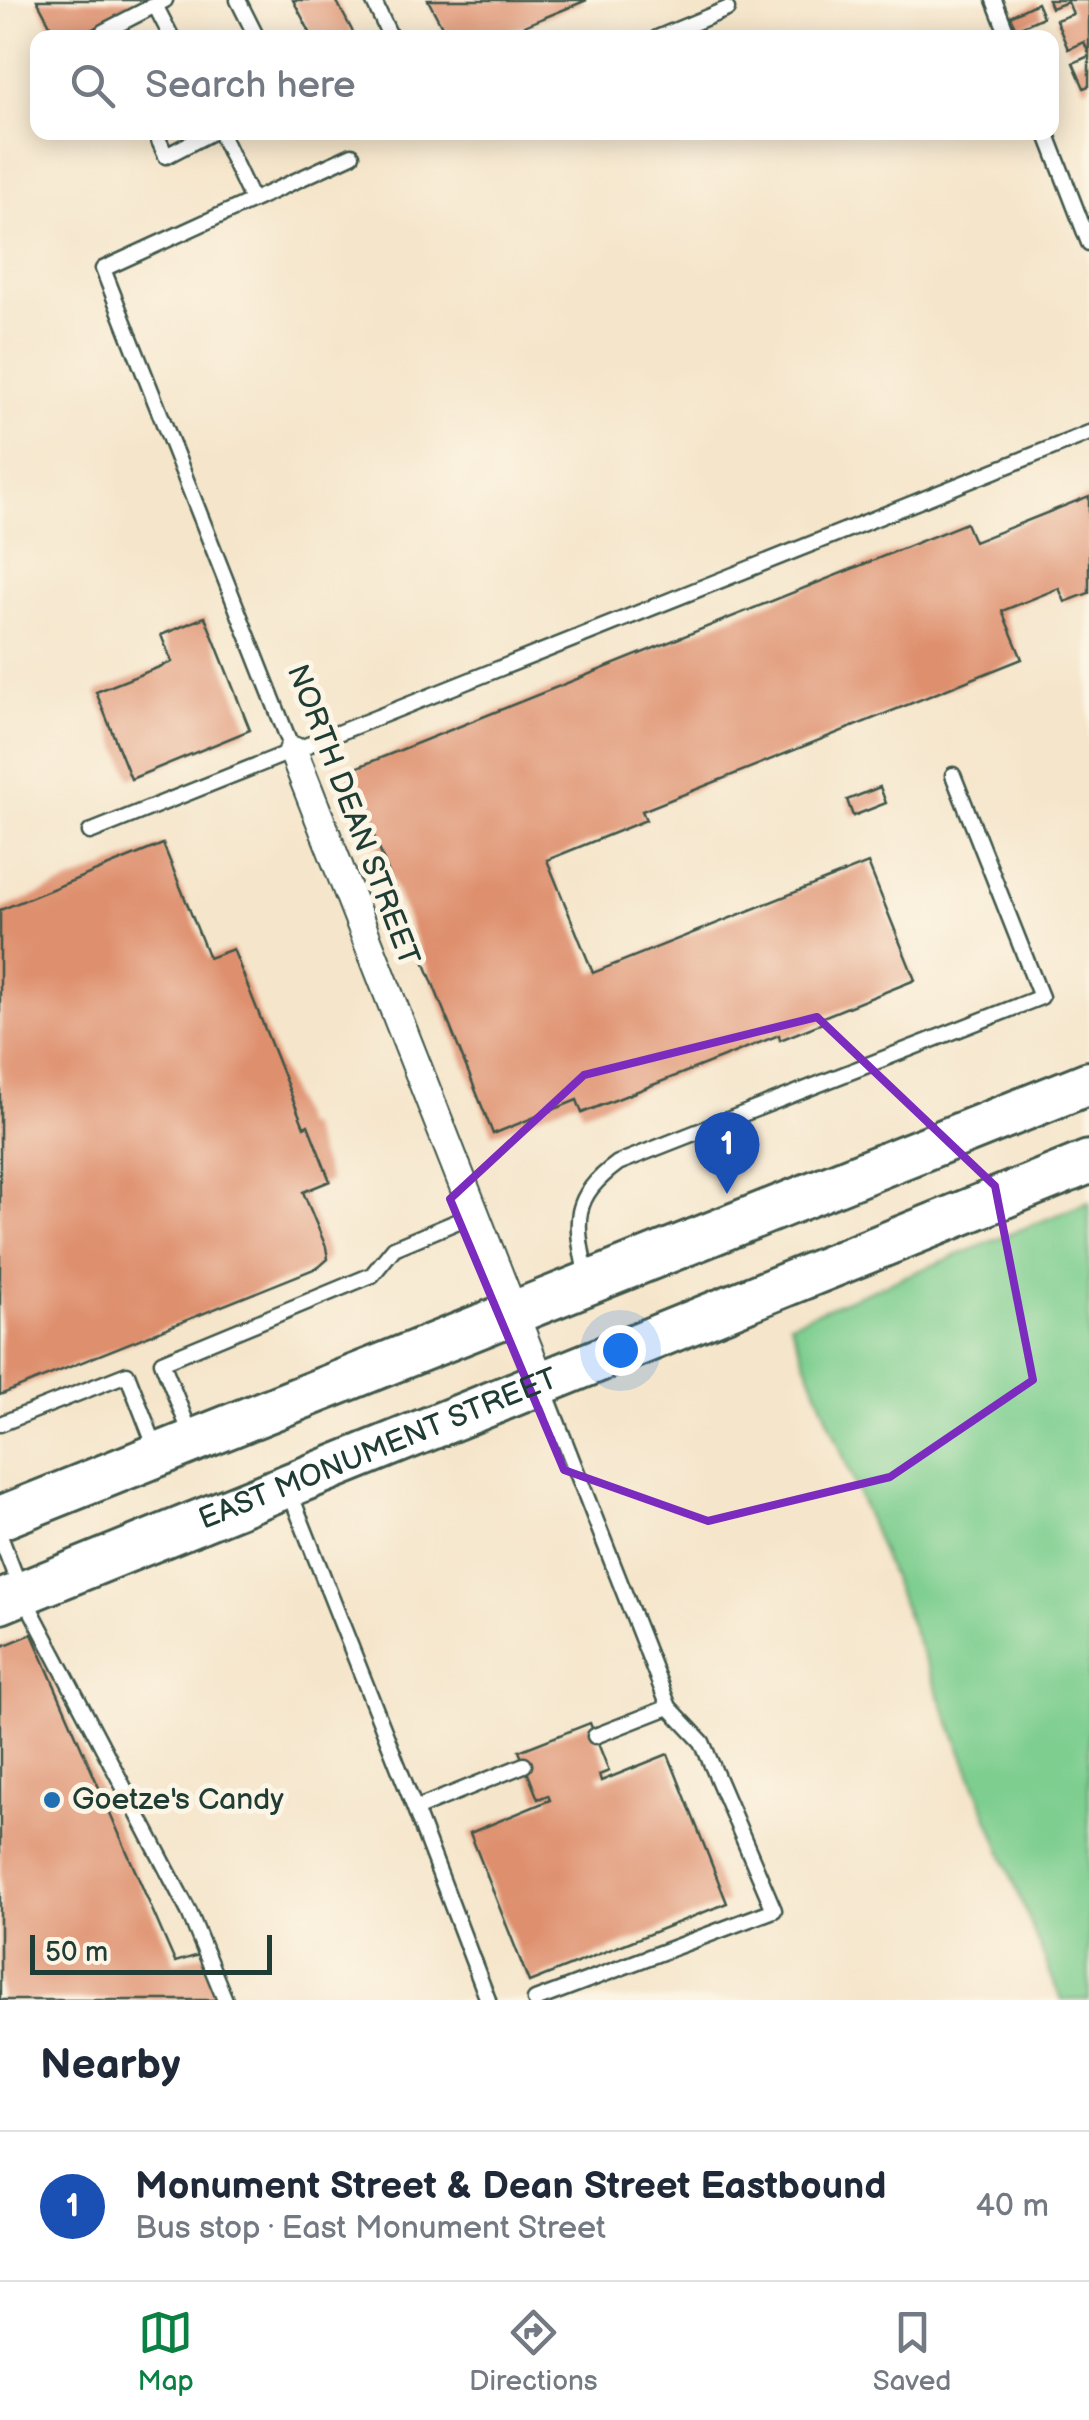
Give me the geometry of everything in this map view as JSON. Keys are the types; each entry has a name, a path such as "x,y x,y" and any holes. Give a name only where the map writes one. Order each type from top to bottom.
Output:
{"main road":[{"path":"0,1518 1089,1082"},
{"name":"EAST MONUMENT STREET","path":"11,1597 1089,1162"}],"street":[{"name":"NORTH DEAN STREET","path":"293,751 542,1385"}],"lane":[{"path":"238,0 253,30"},
{"path":"374,0 387,30"},
{"path":"994,0 1005,30"},
{"path":"107,30 160,3 169,30"},
{"path":"676,30 727,9"},
{"path":"158,140 166,156 197,140"},
{"path":"224,140 252,198 352,155"},
{"path":"1049,140 1089,243"},
{"name":"NORTH DEAN STREET","path":"252,198 103,269 293,751"},
{"path":"90,832 1089,434"},
{"path":"588,1284 578,1234 581,1204 593,1181 618,1163 1040,996 953,775"},
{"path":"177,1449 162,1362 372,1274 394,1248 475,1214"},
{"path":"0,1424 126,1374 177,1449"},
{"path":"534,2000 774,1910 702,1742 669,1707 542,1385"},
{"path":"288,1487 488,2000"},
{"path":"0,1536 11,1597 189,1912 225,2000"},
{"path":"595,1736 669,1707"},
{"path":"416,1809 524,1765"}],"highlighted area":[{"path":"817,1017 995,1186 1033,1380 890,1477 708,1521 564,1470 450,1199 584,1075"}],"green space":[{"path":"1089,1202 1089,2000 1061,2000 790,1323"}],"building":[{"path":"37,0 148,0 90,30 53,30"},
{"path":"293,0 336,0 352,30 309,30"},
{"path":"428,0 587,0 514,30 444,30"},
{"path":"1048,0 1089,0 1089,54 1084,42 1068,49 1056,20 1073,14 1068,2 1051,8"},
{"path":"1037,3 1043,17 1016,29 1010,16"},
{"path":"1089,56 1089,86 1084,88 1073,63"},
{"path":"1089,496 1089,593 1065,602 1059,588 1002,611 1022,659 642,811 646,820 547,860 593,973 868,863 915,980 823,1017 825,1022 780,1040 779,1035 582,1113 577,1100 493,1134 348,771 966,523 974,542"},
{"path":"205,617 250,730 131,779 96,692 172,662 161,635"},
{"path":"880,787 886,803 853,816 847,800"},
{"path":"163,844 209,958 233,949 304,1127 308,1125 330,1181 303,1192 328,1259 319,1267 0,1395 0,910"},
{"name":"Goetze's Candy","path":"32,1634 175,1962 206,1953 225,2000 0,2000 0,1647"},
{"path":"590,1723 609,1771 599,1775 601,1781 668,1754 727,1903 529,1982 470,1833 550,1800 548,1795 538,1799 519,1751"}],"place":[{"name":"Monument Street & Dean Street Eastbound","path":"727,1194"},
{"name":"Goetze's Candy","path":"52,1800"}]}
